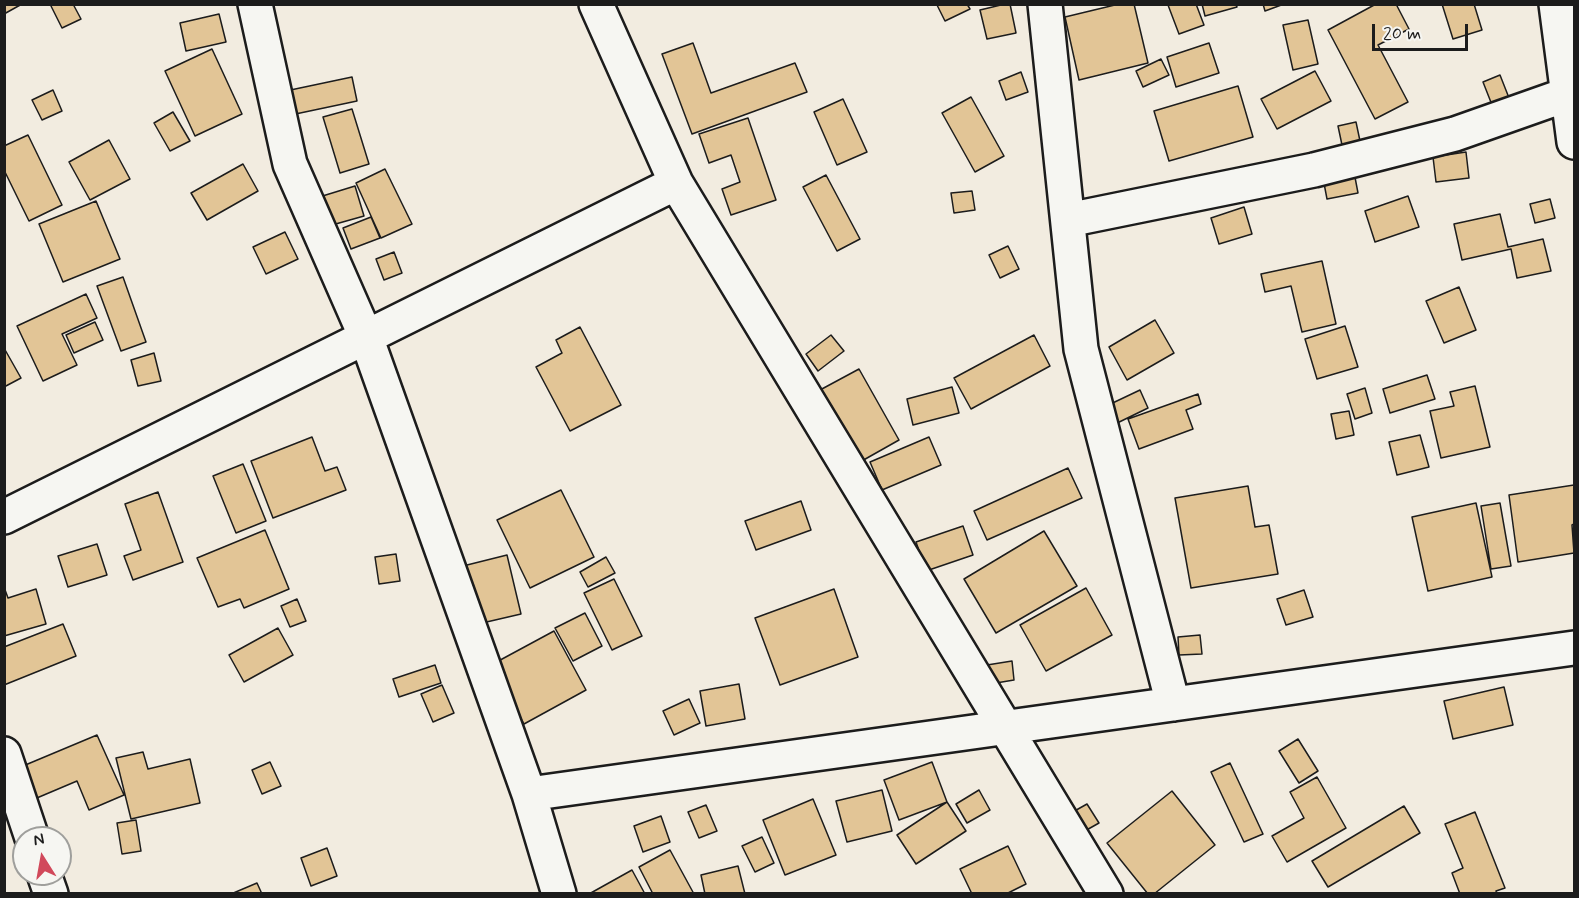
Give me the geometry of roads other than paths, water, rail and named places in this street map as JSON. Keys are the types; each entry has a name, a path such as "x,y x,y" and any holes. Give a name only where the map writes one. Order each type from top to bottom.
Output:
{"street":[{"path":"255,4 290,164 366,337 529,794 560,894"},
{"path":"596,4 676,183 1106,894"},
{"path":"1046,4 1081,349 1173,704"},
{"path":"1556,4 1571,94 1575,142"},
{"path":"1068,220 1314,170 1455,134 1571,94"},
{"path":"4,517 676,183"},
{"path":"529,794 1575,648"},
{"path":"4,754 28,826"}]}
